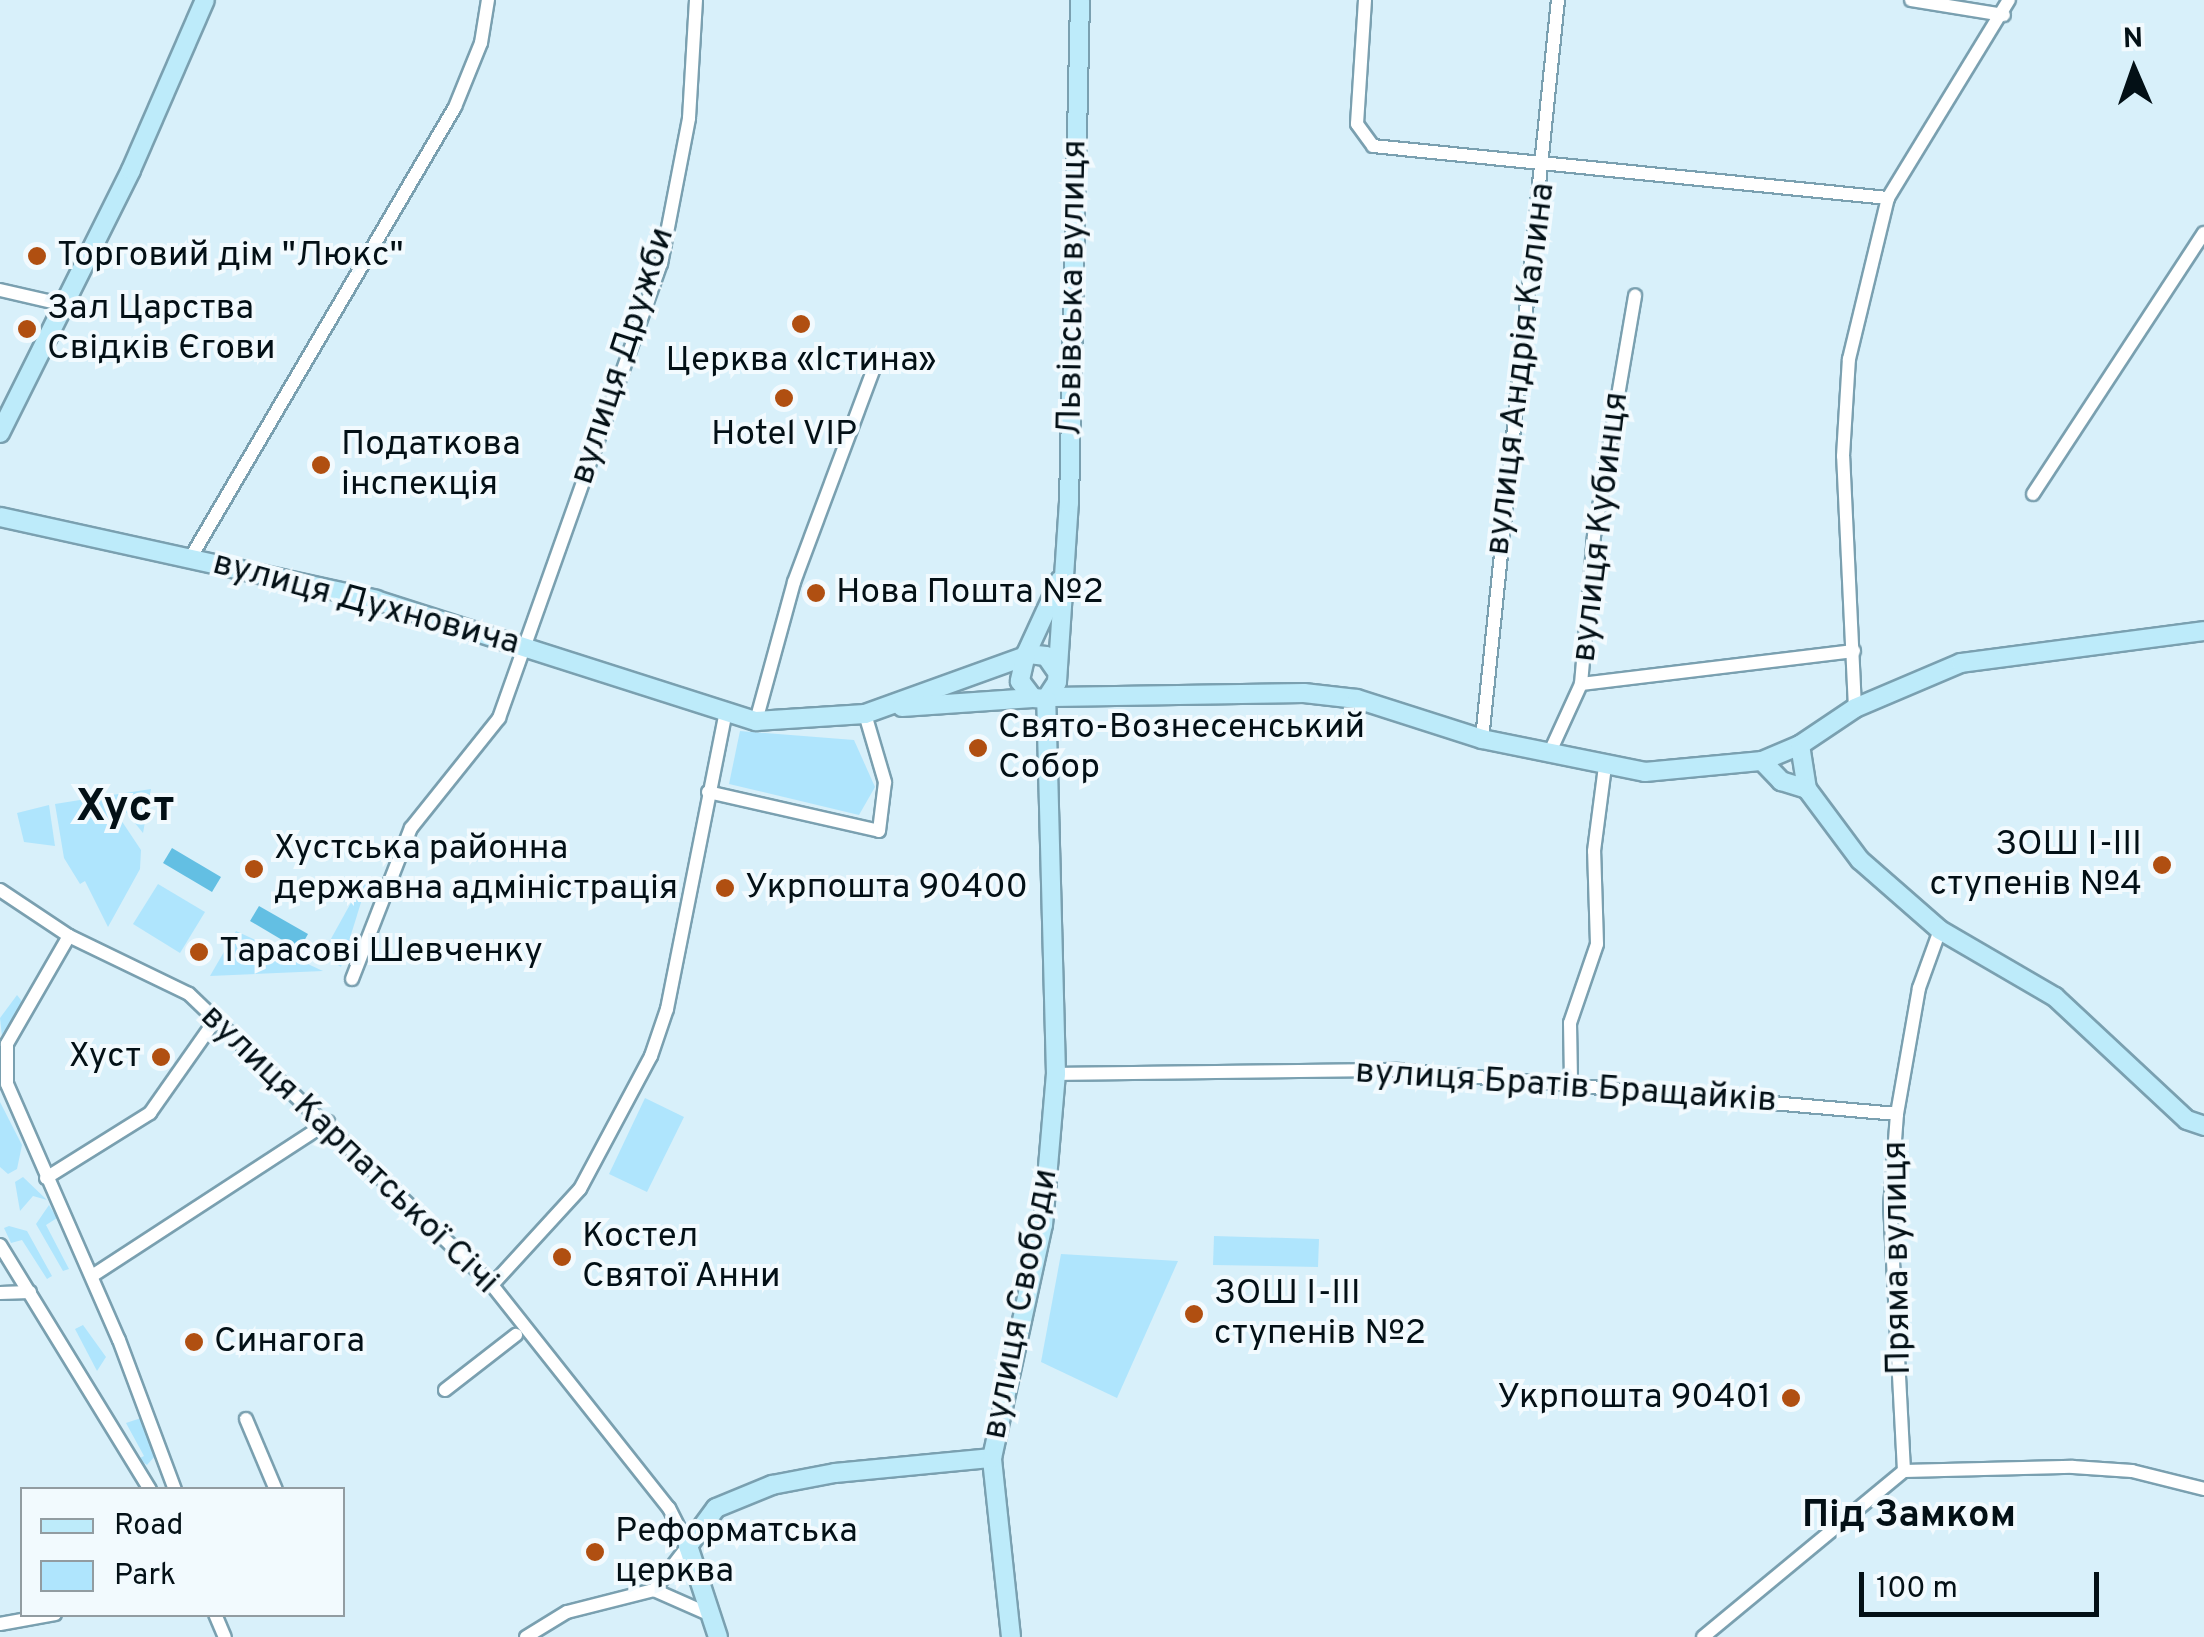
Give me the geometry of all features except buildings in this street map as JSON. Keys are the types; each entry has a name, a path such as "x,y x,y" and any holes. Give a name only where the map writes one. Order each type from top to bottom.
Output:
{"main road":[{"path":"0,433 131,170 205,0"},
{"name":"Львівська вулиця","path":"1044,698 1055,669 1062,575 1080,0"},
{"name":"вулиця Духновича","path":"0,517 376,600 522,645 725,716 756,720 1044,698 1304,693 1356,699 1482,739 1645,772 1762,761 1800,745 1855,708 1961,663 2204,631"},
{"name":"Львівська вулиця","path":"1024,655 1062,575"},
{"path":"871,712 1024,655 1046,656 1055,669"},
{"path":"1024,655 1020,681 1044,698"},
{"name":"вулиця Свободи","path":"688,1546 716,1508 772,1485 992,1458 1043,1225 1056,1074 1044,698"},
{"path":"1800,745 1807,789 1860,860 1940,930 2055,997 2188,1120 2204,1126"},
{"path":"1762,761 1781,780 1807,789"},
{"path":"992,1458 1011,1637"},
{"name":"вулиця Карпатської Січі","path":"688,1546 718,1637"}],"street":[{"path":"192,558 456,107 481,42 488,0"},
{"name":"вулиця Дружби","path":"352,978 393,860 500,718 522,645 661,264 689,118 696,0"},
{"path":"1365,0 1358,124 1374,146 1888,198"},
{"name":"вулиця Андрія Калина","path":"1482,739 1509,430 1546,164 1558,0"},
{"path":"1911,0 2004,15"},
{"path":"1855,708 1843,456 1849,358 1888,198 2004,15 2009,0"},
{"path":"2033,494 2204,234"},
{"path":"0,290 62,304"},
{"name":"вулиця Кубинця","path":"1549,754 1581,684 1594,536 1635,295"},
{"path":"756,720 794,582 876,360"},
{"path":"1581,684 1854,651"},
{"path":"708,792 879,832 885,782 871,712"},
{"path":"492,1285 580,1189 635,1092 667,1009 725,716"},
{"path":"1570,1080 1570,1023 1597,944 1594,851 1605,766"},
{"name":"вулиця Карпатської Січі","path":"0,890 69,936 188,994 214,1022 328,1122 492,1285 662,1496 688,1546"},
{"name":"Пряма вулиця","path":"1904,1471 1890,1207 1897,1114 1918,988 1940,930"},
{"path":"69,936 7,1044 7,1084 92,1276 174,1487"},
{"path":"46,1178 150,1112 214,1022"},
{"name":"вулиця Братів Бращайків","path":"1056,1074 1396,1070 1570,1080 1897,1114"},
{"path":"92,1276 328,1122"},
{"path":"0,1246 148,1487"},
{"path":"0,1294 30,1292"},
{"path":"445,1390 516,1335"},
{"path":"246,1420 275,1487"},
{"path":"1703,1637 1904,1471 2073,1467 2132,1471 2204,1488"},
{"path":"654,1590 688,1546"},
{"path":"526,1637 567,1612 654,1590 711,1615"},
{"path":"0,1624 38,1617"}],"green space":[{"path":"740,731 854,740 875,787 859,815 729,784"},
{"path":"151,789 143,833 112,795"},
{"path":"105,796 141,850 140,869 108,927 85,881 80,884 64,858 55,804"},
{"path":"49,805 55,846 24,842 17,813"},
{"path":"363,881 367,883 341,967 322,955"},
{"path":"158,884 205,912 180,953 133,924"},
{"path":"236,931 323,971 210,976"},
{"path":"17,995 25,1005 3,1046 0,1018"},
{"path":"645,1098 684,1117 647,1192 609,1174"},
{"path":"0,1102 22,1145 17,1169 8,1174 0,1167"},
{"path":"23,1177 47,1200 33,1196 20,1211 15,1182"},
{"path":"49,1205 57,1218 46,1225 69,1269 63,1271 36,1224"},
{"path":"4,1228 27,1231 52,1276 47,1279 22,1240 11,1243"},
{"path":"1214,1236 1319,1239 1318,1267 1213,1265"},
{"path":"1061,1254 1178,1261 1117,1398 1041,1362"},
{"path":"83,1325 106,1357 97,1371 75,1329"},
{"path":"141,1418 155,1456 147,1465 138,1459 144,1456 126,1423"}],"shaded area":[{"path":"172,848 221,877 212,892 163,863"},
{"path":"259,906 308,934 299,950 250,921"}],"place":[{"name":"Торговий дім \"Люкс\"","path":"37,256"},
{"name":"Церква «Істина»","path":"801,324"},
{"name":"Зал Царства Свідків Єгови","path":"27,329"},
{"name":"Hotel VIP","path":"784,398"},
{"name":"Податкова інспекція","path":"321,465"},
{"name":"Нова Пошта №2","path":"816,593"},
{"name":"Свято-Вознесенський Собор","path":"978,748"},
{"name":"ЗОШ І-ІІІ ступенів №4","path":"2162,865"},
{"name":"Хустська районна державна адміністрація","path":"254,869"},
{"name":"Укрпошта 90400","path":"725,888"},
{"name":"Тарасові Шевченку","path":"199,952"},
{"name":"Хуст","path":"161,1057"},
{"name":"Костел Святої Анни","path":"562,1257"},
{"name":"ЗОШ І-ІІІ ступенів №2","path":"1194,1314"},
{"name":"Синагога","path":"194,1342"},
{"name":"Укрпошта 90401","path":"1791,1398"},
{"name":"Реформатська церква","path":"595,1552"}],"district":[{"name":"Хуст","path":"125,809"},
{"name":"Під Замком","path":"1909,1517"}]}
